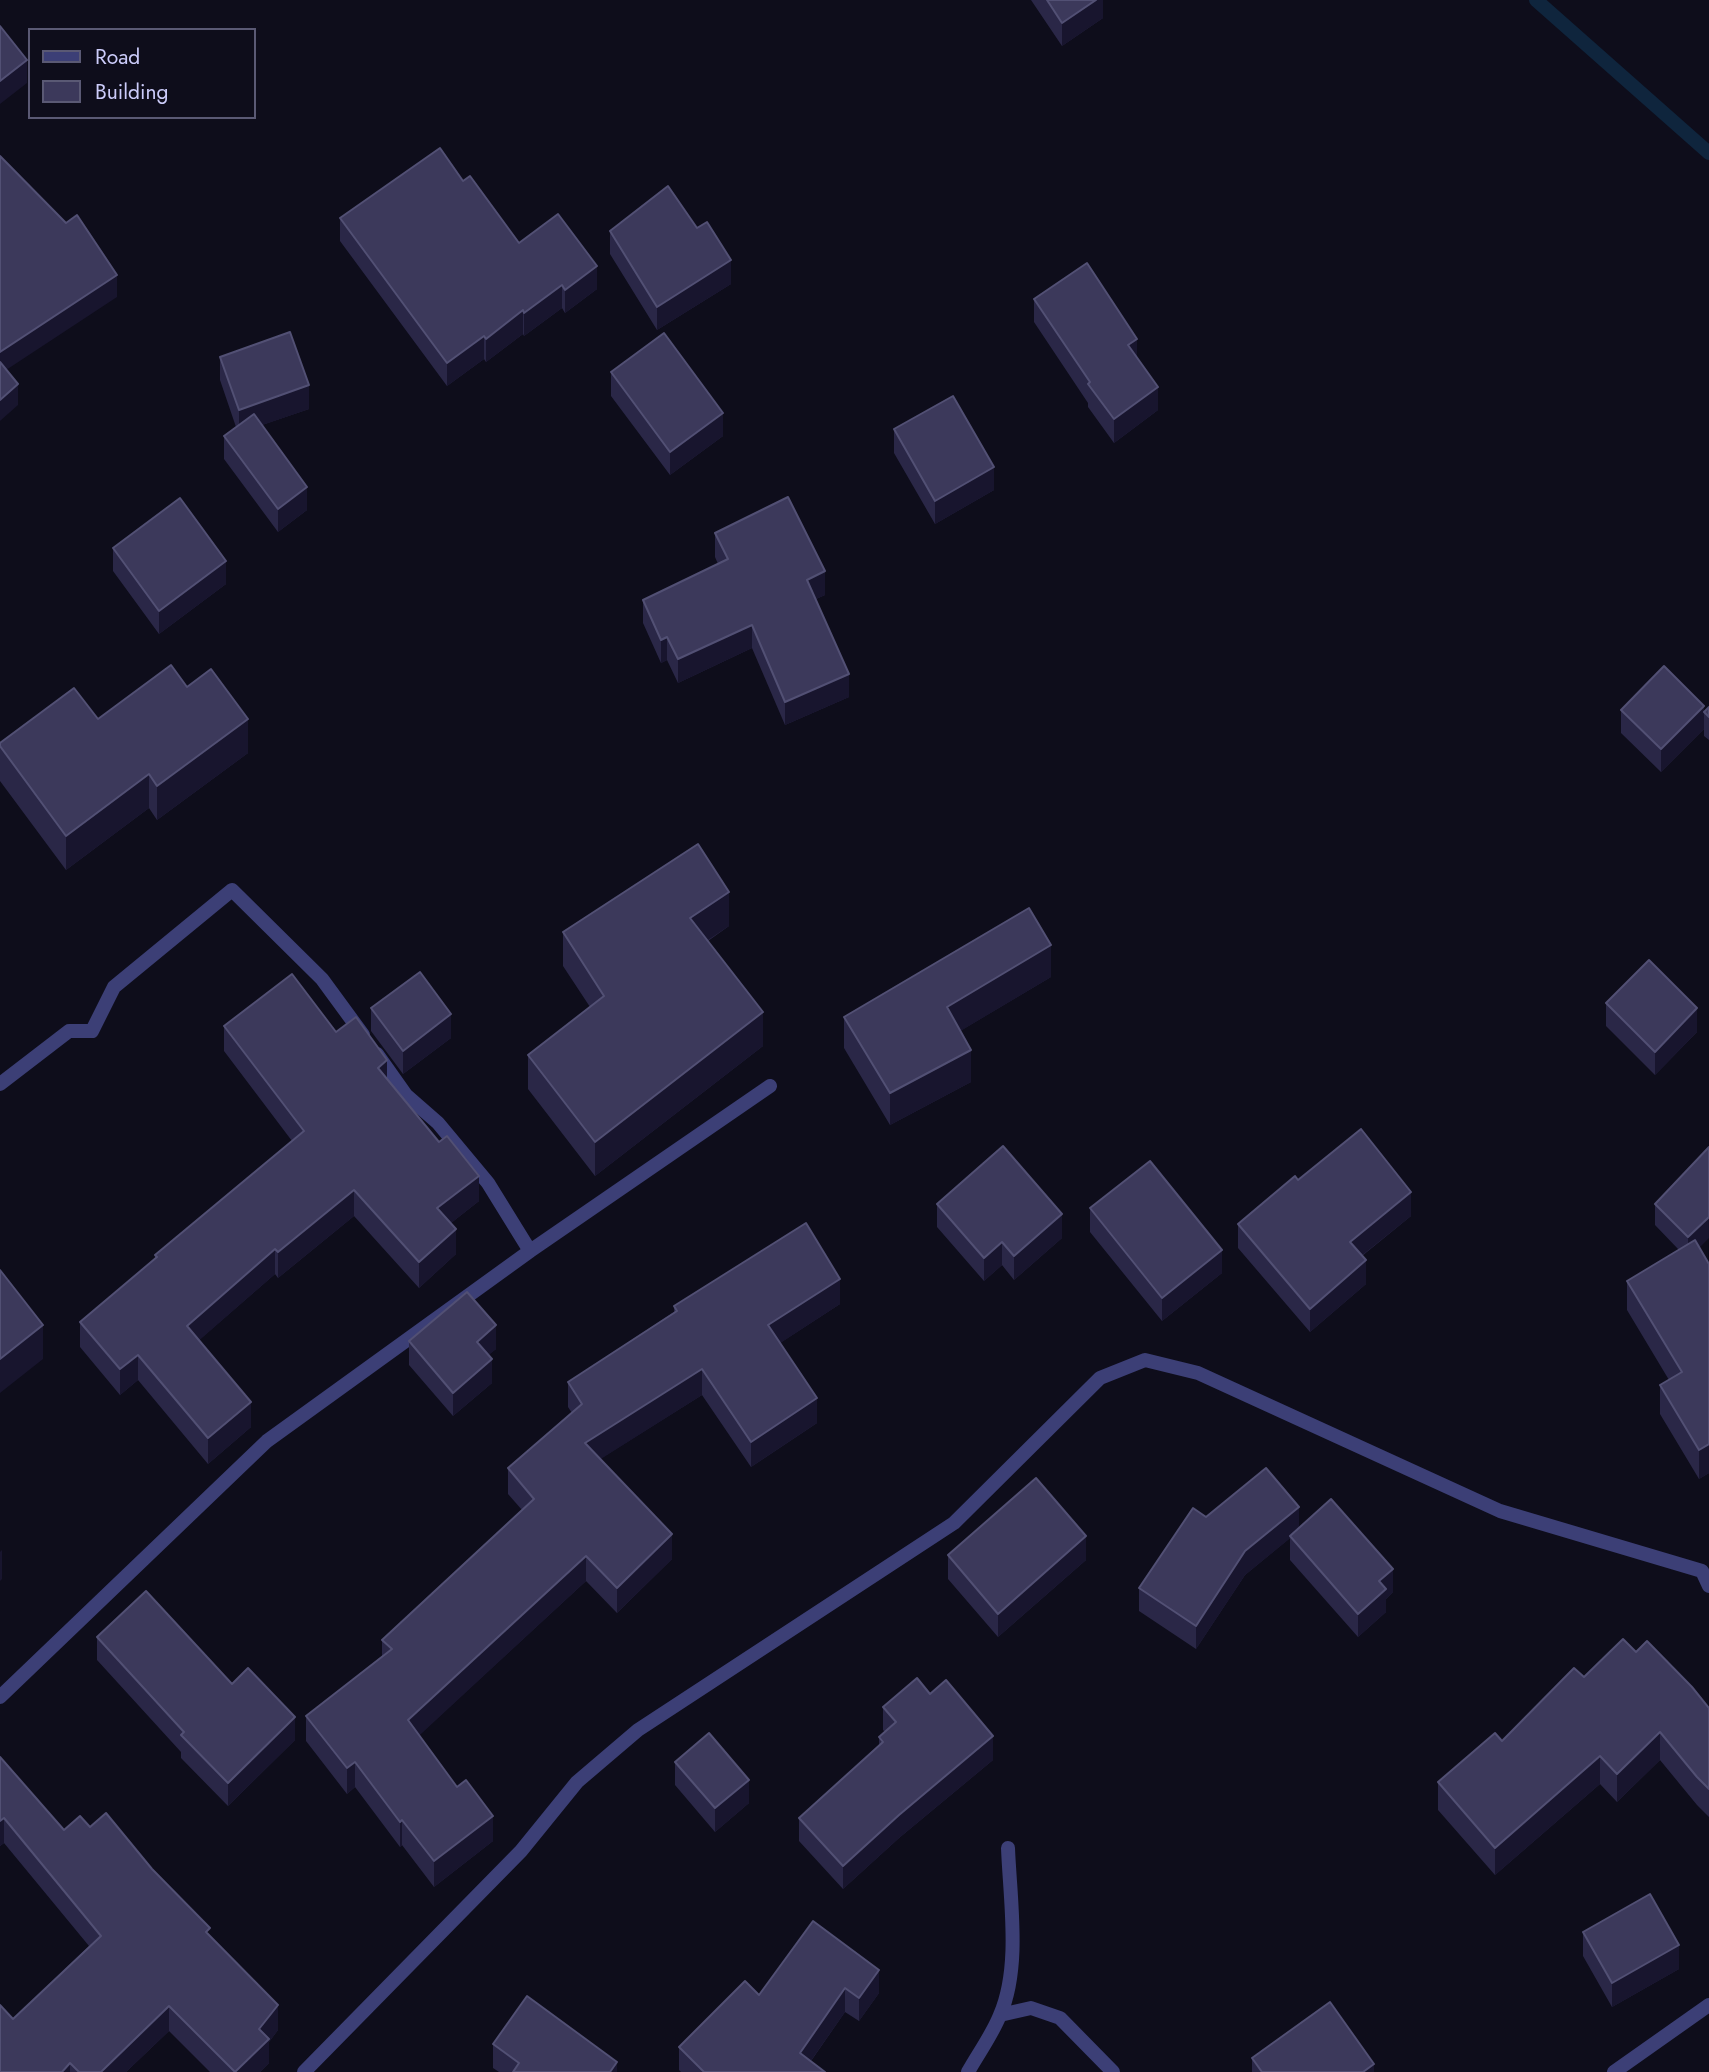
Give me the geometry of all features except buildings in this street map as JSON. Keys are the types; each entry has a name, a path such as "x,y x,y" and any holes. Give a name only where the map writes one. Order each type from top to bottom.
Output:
{"street":[{"path":"0,1084 69,1031 92,1031 114,987 232,890 322,979 406,1095 438,1123 488,1183 530,1251"},
{"path":"0,1697 267,1441 530,1251 770,1086"},
{"path":"304,2072 521,1851 577,1782 638,1730 954,1523 1100,1378 1145,1360 1198,1373 1500,1511 1702,1571 1709,1586"},
{"path":"968,2072 1000,2015 1009,1984 1012,1943 1008,1849"},
{"path":"1614,2072 1709,2005"},
{"path":"1000,2015 1031,2008 1060,2018 1113,2072"}],"waterway":[{"path":"1536,0 1709,153"}]}
